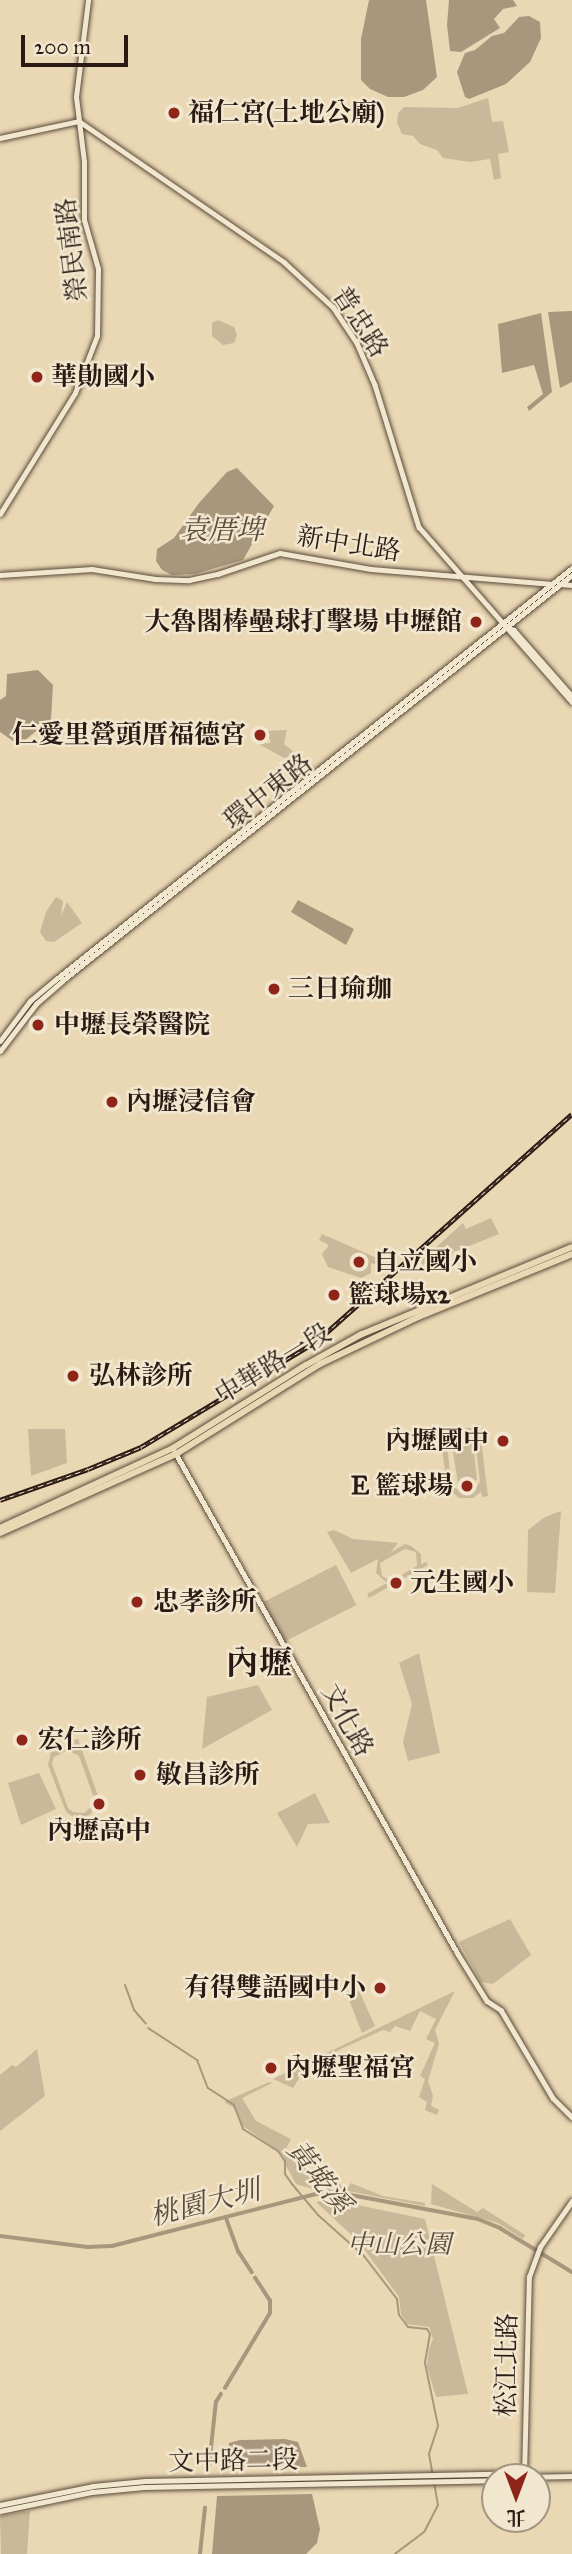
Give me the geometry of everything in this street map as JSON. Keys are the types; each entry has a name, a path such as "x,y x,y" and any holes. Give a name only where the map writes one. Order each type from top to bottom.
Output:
{"main road":[{"name":"中華路一段","path":"174,1451 306,1365 362,1334 572,1247"},
{"name":"中華路一段","path":"0,1530 174,1451 310,1369 418,1317 572,1254"}],"street":[{"name":"榮民南路","path":"0,514 75,393 97,337 98,269 84,220 85,162 76,76 88,0"},
{"path":"0,138 79,121"},
{"name":"普忠路","path":"79,121 284,262 333,307 357,342 375,385 419,527 572,702"},
{"name":"新中北路","path":"0,575 93,569 155,579 190,580 218,574 281,553 372,569 572,585"},
{"name":"環中東路","path":"0,1051 36,1004 62,981 505,625 572,568"},
{"name":"環中東路","path":"0,1041 30,1002 55,980 572,575"},
{"name":"普忠路","path":"505,625 514,629 572,696"},
{"name":"文化路","path":"174,1451 451,1942 487,2001 506,2017 558,2104 572,2117"},
{"name":"松江北路","path":"524,2463 527,2299 539,2249 572,2201"},
{"name":"文中路二段","path":"0,2511 99,2491 144,2487 433,2478 481,2474"},
{"name":"文中路二段","path":"551,2476 572,2476"},
{"name":"文中路二段","path":"0,2505 93,2486 145,2481 433,2478 481,2481"}],"green space":[{"path":"488,98 492,122 503,121 509,152 498,154 501,178 494,180 490,159 470,162 443,158 437,150 420,144 413,136 402,134 397,123 398,113 404,107 458,108"},
{"path":"218,320 234,327 237,335 234,343 223,345 212,336 212,323"},
{"path":"287,730 284,744 293,751 286,759 257,743 264,739 267,744 271,742 265,731"},
{"path":"56,897 63,901 61,916 67,902 82,923 54,942 46,941 40,932 46,912"},
{"path":"491,1218 499,1234 422,1265 422,1260 463,1223 466,1229"},
{"path":"322,1234 386,1262 384,1267 371,1263 371,1273 361,1278 328,1267 322,1254 329,1245 319,1240"},
{"path":"479,1424 488,1496 482,1497 481,1492 473,1498 459,1498 448,1488 441,1444 452,1428 470,1428 474,1431 473,1425","holes":["458,1431 468,1433 453,1435 455,1444 470,1442 469,1434 475,1441 480,1481 476,1489 467,1493 460,1491 474,1489 474,1481 477,1480 473,1443 452,1445 459,1491 451,1483 447,1444 450,1436"]},
{"path":"28,1429 65,1429 67,1463 31,1476"},
{"path":"561,1511 555,1593 527,1592 528,1530 545,1517"},
{"path":"334,1530 353,1539 398,1543 390,1553 405,1544 421,1554 421,1564 426,1562 428,1565 369,1598 367,1594 387,1583 376,1573 378,1559 351,1573 327,1532","holes":["405,1549 416,1552 417,1566 391,1581 382,1576 380,1563"]},
{"path":"336,1565 356,1605 284,1642 264,1602"},
{"path":"419,1653 440,1753 408,1761 403,1742 412,1704 399,1663"},
{"path":"258,1685 272,1710 202,1749 207,1697"},
{"path":"78,1739 103,1810 99,1812 96,1805 90,1815 75,1818 66,1812 48,1765 51,1752 75,1748 74,1740","holes":["68,1750 79,1756 94,1798 91,1807 84,1813 73,1812 68,1808 52,1764 54,1757"]},
{"path":"39,1773 56,1809 21,1825 8,1783"},
{"path":"315,1793 330,1823 308,1824 297,1847 277,1813"},
{"path":"510,1919 531,1955 493,1984 481,1982 459,1942"},
{"path":"359,1991 375,2026 362,2033 348,1997"},
{"path":"455,1991 435,2030 439,2044 428,2081 433,2096 431,2106 439,2110 437,2115 425,2110 427,2102 419,2097 425,2079 420,2076 435,2043 426,2039 436,2019 420,2011 410,2031 395,2026 390,2032 383,2030 343,2048 305,2069 293,2088 273,2079"},
{"path":"37,2049 45,2096 0,2131 0,2075 12,2065 16,2067"},
{"path":"272,2083 242,2098 256,2121 291,2139 286,2149 296,2155 294,2162 348,2188 351,2183 383,2196 425,2203 425,2206 348,2191 319,2191 296,2184 278,2151 243,2126 233,2107 224,2102"},
{"path":"432,2184 477,2212 483,2208 525,2235 523,2239 498,2223 431,2204"},
{"name":"中山公園","path":"328,2199 425,2219 468,2394 436,2397 427,2367 433,2339 429,2327 407,2324 401,2314 399,2297 359,2242 316,2202"},
{"path":"30,2511 27,2554 1,2554 0,2516"}],"water":[{"path":"369,0 426,0 437,77 423,90 404,97 388,97 370,89 361,80 361,39"},
{"path":"449,0 513,0 517,6 503,9 494,19 500,28 461,52 450,51 447,25"},
{"path":"529,16 540,22 541,38 530,62 506,84 469,99 465,97 457,72 465,53 475,50 492,36 504,33 519,17"},
{"path":"572,311 572,382 560,388 548,312"},
{"path":"541,313 552,392 529,411 527,407 543,394 534,365 502,373 498,324"},
{"name":"袁厝埤","path":"237,468 274,506 243,560 195,574 172,575 162,570 156,561 157,549 174,538 199,503 227,472"},
{"path":"38,670 53,685 51,719 19,745 0,732 0,700 6,696 7,674"},
{"path":"298,900 354,929 346,945 291,912"},
{"path":"285,2439 298,2442 307,2467 231,2468 223,2465 229,2443 240,2440"},
{"path":"312,2494 320,2529 317,2543 306,2554 212,2554 217,2496"}],"waterway":[{"path":"125,1985 134,2010 146,2024"},
{"name":"黃墘溪","path":"148,2028 197,2060 208,2088 234,2105 243,2129 278,2151 285,2161 285,2174 292,2184 318,2215 364,2256 397,2299 399,2315 408,2327 427,2329 430,2334 425,2363 438,2426 429,2454 438,2505 424,2532 395,2554"},
{"name":"桃園大圳","path":"0,2236 87,2247 112,2246 316,2194 346,2194 478,2219 500,2228 572,2272"},
{"path":"226,2217 239,2252 252,2272"},
{"path":"225,2388 270,2313 270,2301 255,2278"},
{"path":"209,2466 216,2402 221,2394"},
{"path":"200,2554 205,2508"}],"railway":[{"path":"0,1500 141,1447 317,1341 572,1114"}],"place":[{"name":"福仁宮(土地公廟)","path":"174,113"},
{"name":"華勛國小","path":"37,377"},
{"name":"大魯閣棒壘球打擊場 中壢館","path":"476,622"},
{"name":"仁愛里營頭厝福德宮","path":"260,735"},
{"name":"三日瑜珈","path":"274,989"},
{"name":"中壢長榮醫院","path":"38,1025"},
{"name":"內壢浸信會","path":"112,1102"},
{"name":"自立國小","path":"359,1262"},
{"name":"籃球場x2","path":"334,1295"},
{"name":"弘林診所","path":"73,1376"},
{"name":"內壢國中","path":"503,1441"},
{"name":"E 籃球場","path":"467,1486"},
{"name":"元生國小","path":"396,1583"},
{"name":"忠孝診所","path":"137,1602"},
{"name":"宏仁診所","path":"22,1740"},
{"name":"敏昌診所","path":"140,1775"},
{"name":"內壢高中","path":"99,1804"},
{"name":"有得雙語國中小","path":"380,1988"},
{"name":"內壢聖福宮","path":"271,2068"}],"district":[{"name":"內壢","path":"259,1664"}]}
